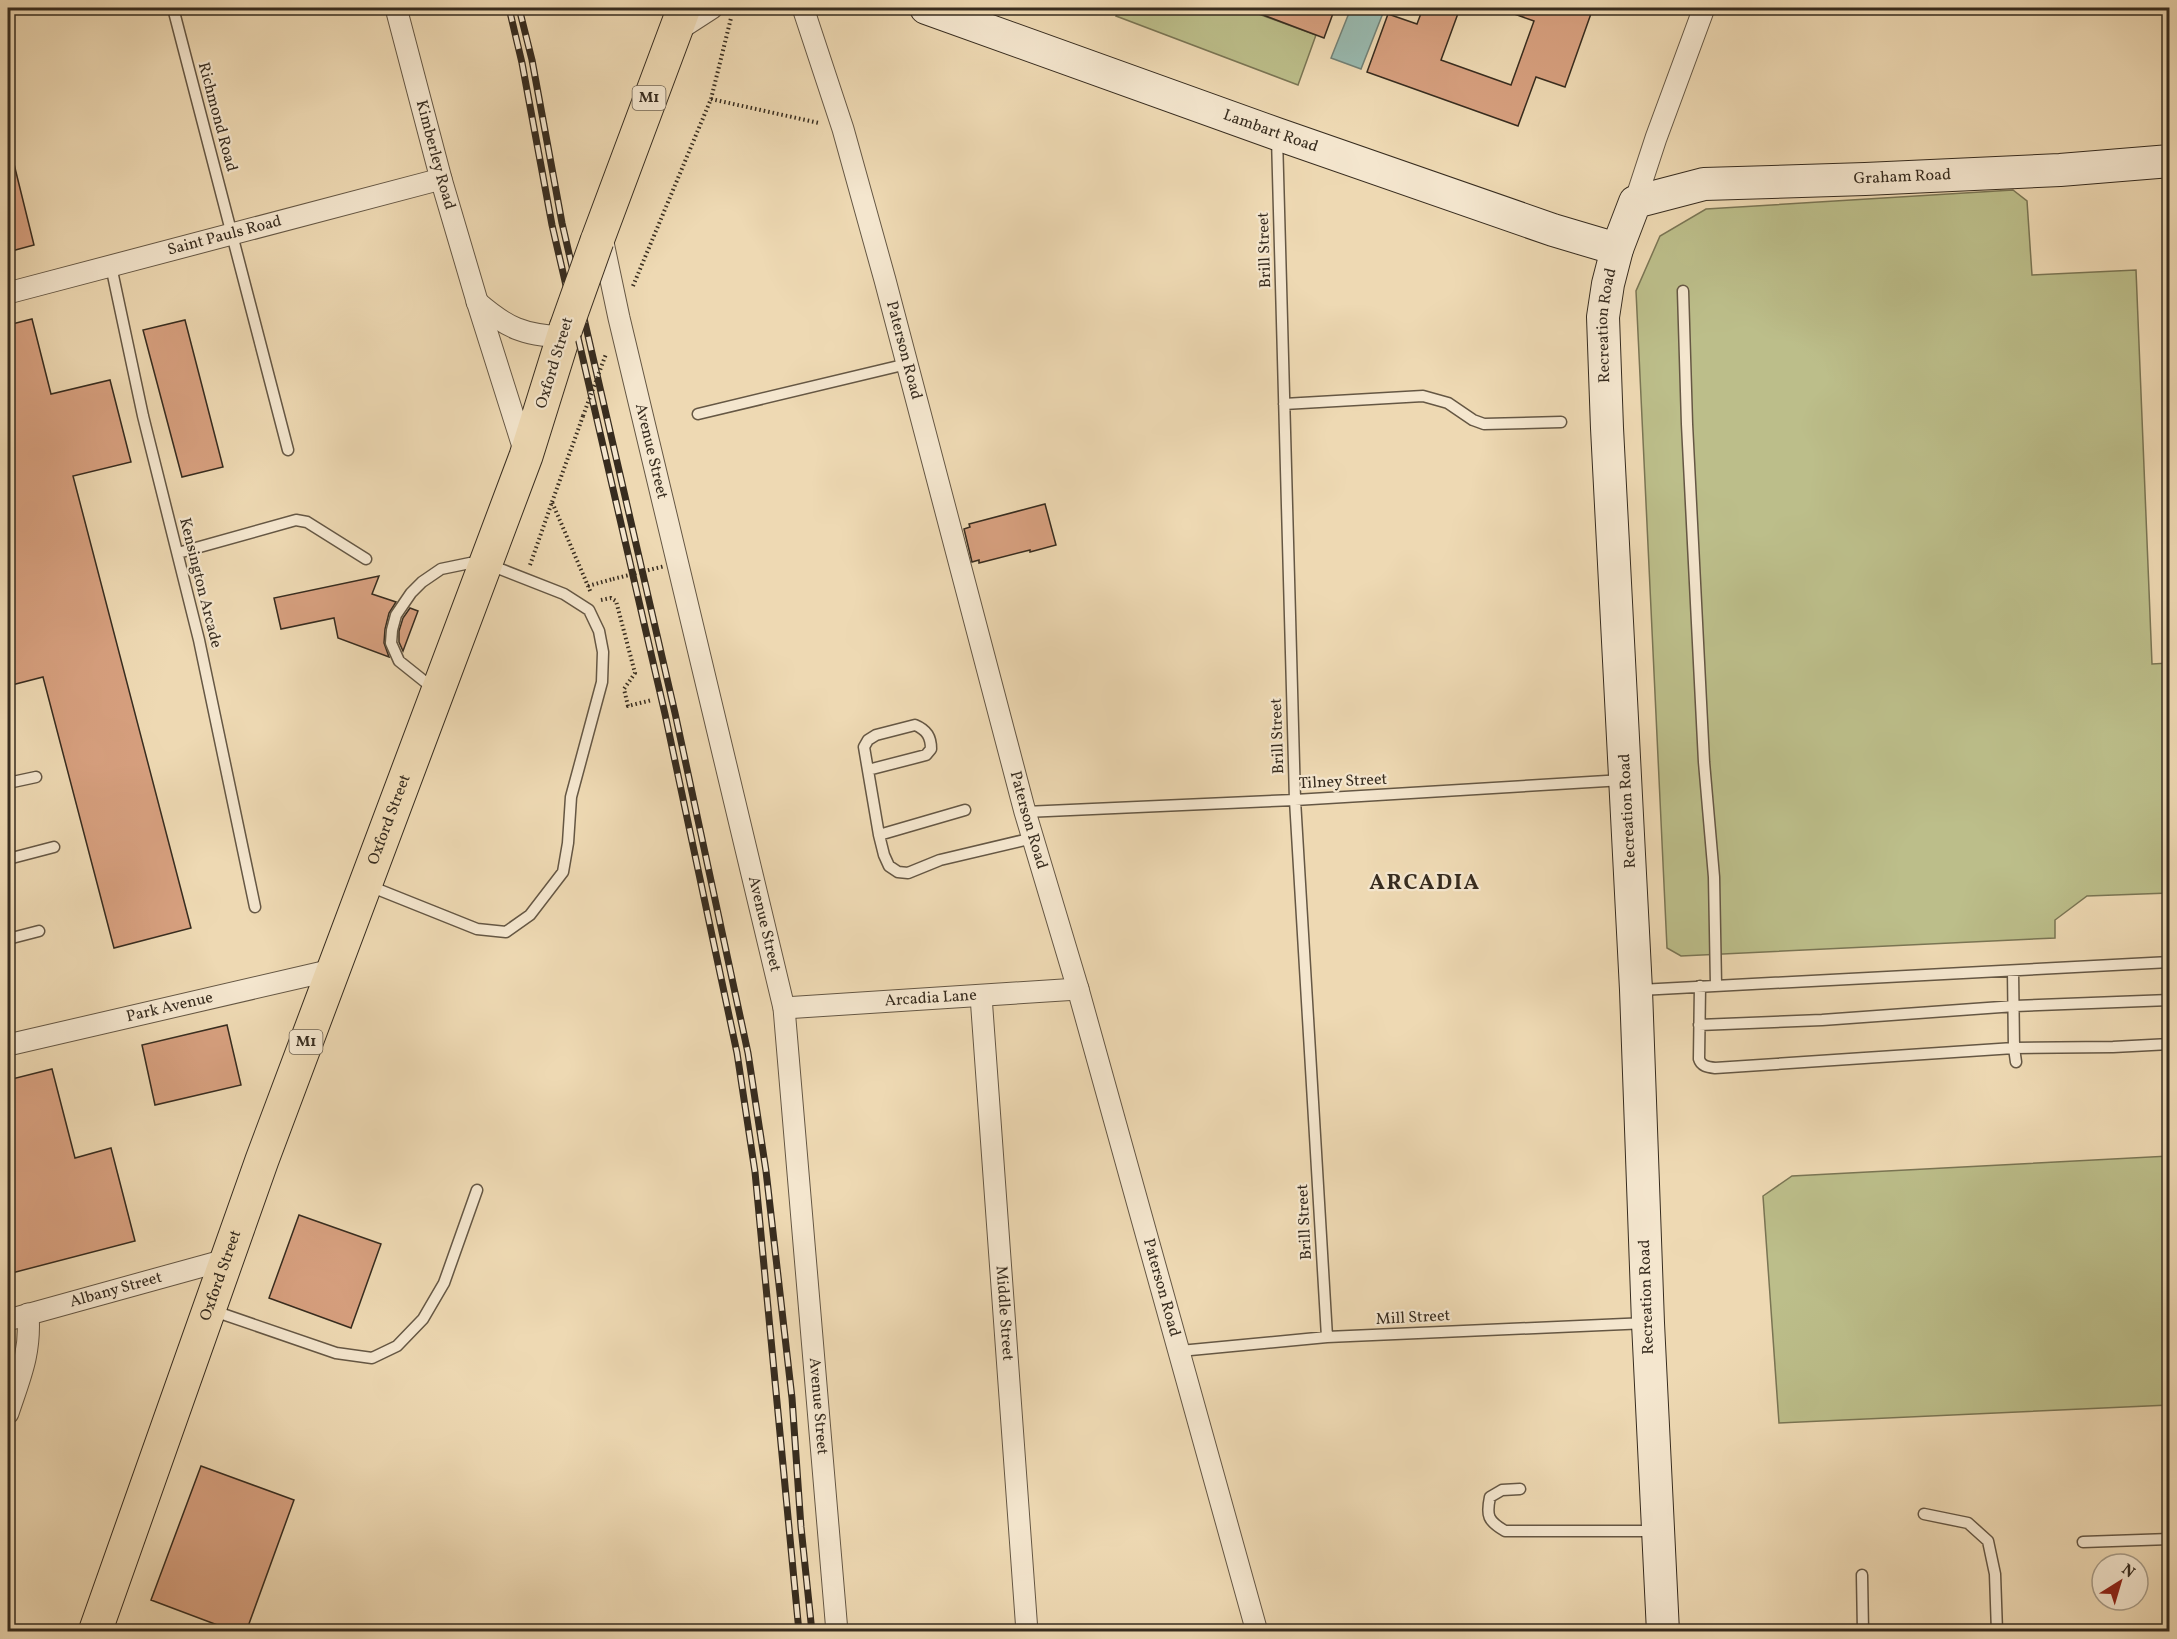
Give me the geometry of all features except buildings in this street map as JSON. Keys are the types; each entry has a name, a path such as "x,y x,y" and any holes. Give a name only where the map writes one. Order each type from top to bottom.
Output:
{"main road":[{"name":"Oxford Street","path":"95,1632 225,1260 526,456 564,332 679,20"}],"street":[{"name":"Kimberley Road","path":"396,8 441,179 526,456"},
{"path":"679,20 712,8"},
{"name":"Paterson Road","path":"803,8 843,129 1025,812 1078,990 1257,1632"},
{"name":"Lambart Road","path":"926,8 1277,134 1553,230 1617,249"},
{"name":"Recreation Road","path":"1663,1632 1648,1323 1636,990 1603,317 1617,249 1704,8"},
{"name":"Graham Road","path":"1635,202 1704,184 2060,170 2169,161"},
{"name":"Saint Pauls Road","path":"8,293 441,179"},
{"name":"Avenue Street","path":"599,235 784,1008 837,1632"},
{"path":"477,301 499,321 521,331 564,332"},
{"name":"Park Avenue","path":"8,1045 333,970"},
{"name":"Arcadia Lane","path":"784,1008 1078,990"},
{"name":"Middle Street","path":"981,996 1027,1632"},
{"name":"Albany Street","path":"8,1320 225,1260"},
{"path":"8,1413 25,1365 30,1337 28,1314"}],"lane":[{"name":"Richmond Road","path":"173,8 288,450"},
{"name":"Brill Street","path":"1277,134 1295,800 1327,1337"},
{"name":"Kensington Arcade","path":"111,266 144,416 199,640 255,907"},
{"path":"1683,291 1688,448 1704,762 1714,877 1716,985"},
{"path":"698,414 907,364"},
{"path":"1284,404 1424,396 1448,403 1473,420 1484,423 1561,422"},
{"path":"178,553 296,520 307,522 366,559"},
{"path":"364,884 477,929 506,932 530,915 564,872 570,797 602,682 603,652 598,631 589,610 564,594 485,563 455,565 441,569 411,592 396,615 391,643 393,652 408,670 437,691"},
{"path":"868,770 926,755 931,749 928,733 915,725 876,735 868,740 864,747 879,835 884,855 889,866 898,872 908,873 940,860 1033,838"},
{"path":"8,783 36,777"},
{"name":"Tilney Street","path":"1025,812 1295,800 1626,780"},
{"path":"879,835 965,810"},
{"path":"8,859 54,847"},
{"path":"8,939 39,931"},
{"path":"1636,990 2169,962"},
{"path":"2013,970 2016,1062"},
{"path":"1700,986 1699,1059 1700,1063 1714,1068 2014,1048 2169,1044"},
{"path":"1699,1025 1822,1020 2015,1006 2169,1000"},
{"path":"208,1309 336,1353 372,1358 397,1346 423,1319 444,1283 477,1190"},
{"name":"Mill Street","path":"1180,1351 1327,1337 1648,1323"},
{"path":"1520,1489 1502,1490 1490,1497 1487,1511 1492,1524 1505,1531 1658,1531"},
{"path":"1924,1514 1968,1523 1988,1541 1995,1574 1997,1632"},
{"path":"2083,1542 2169,1539"},
{"path":"1862,1575 1863,1632"}],"path":[{"path":"526,579 606,354 711,99 734,8"},
{"path":"711,99 843,129"},
{"path":"552,502 593,598 599,600 611,598 616,601 634,673 624,689 628,706 652,700"},
{"path":"588,586 665,566"}],"green space":[{"path":"1120,8 1242,8 1316,35 1298,85 1116,16"},
{"path":"2013,190 2027,201 2032,275 2136,270 2152,664 2169,663 2169,893 2087,896 2055,920 2055,938 1681,956 1667,948 1636,291 1660,236 1706,209"},
{"path":"2169,1156 2169,1405 1779,1423 1763,1196 1792,1176"}],"water":[{"path":"1351,8 1385,8 1361,69 1331,58"}],"railway":[{"path":"509,8 522,63 552,225 665,714 737,1053 755,1172 799,1632"},
{"path":"519,8 532,60 562,223 675,713 748,1053 766,1171 792,1398 801,1527 812,1632"}],"district":[{"name":"ARCADIA","path":"1425,883"}]}
